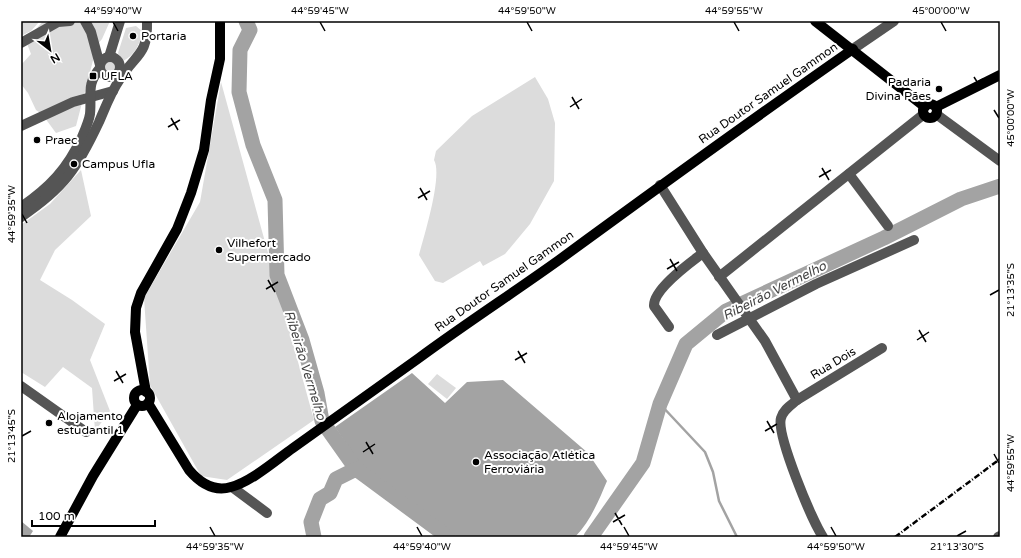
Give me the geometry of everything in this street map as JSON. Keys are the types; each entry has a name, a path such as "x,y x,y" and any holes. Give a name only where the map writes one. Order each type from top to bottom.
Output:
{"main road":[{"path":"220,21 220,59 211,100 204,150 191,193 177,229 140,293 136,308 135,332 146,392 149,396 148,403 174,445 197,479 204,484 214,487 232,487"},
{"path":"815,21 853,49 925,110 930,104 936,111 1000,75"},
{"name":"Rua Doutor Samuel Gammon","path":"232,487 265,468 450,335 557,261 660,185 853,49"},
{"path":"137,405 134,400 136,393 141,391 146,392"},
{"path":"137,405 142,406 148,403"},
{"path":"60,537 93,476 137,405"}],"street":[{"path":"21,43 58,22 85,21 91,32 100,66 107,76 119,76 142,53 147,41 147,21"},
{"path":"21,207 38,195 62,172 72,158 90,115 90,83 105,58 109,57 120,21"},
{"name":"Rua Doutor Samuel Gammon","path":"853,49 894,21"},
{"path":"21,217 65,182 76,167 89,144 119,76 120,70 118,60 109,57"},
{"path":"21,126 52,111 90,97 113,91"},
{"path":"719,276 849,174 925,110"},
{"path":"936,111 1000,161"},
{"path":"849,174 888,226"},
{"path":"660,185 703,253 748,316 797,400"},
{"path":"21,198 38,195"},
{"path":"717,335 748,316 914,240"},
{"path":"669,327 654,306 654,299 669,282 703,253"},
{"name":"Rua Dois","path":"822,537 810,514 781,431 780,419 784,412 797,400 882,348"},
{"path":"21,386 86,432"},
{"path":"232,487 267,513"}],"shaded area":[{"path":"21,21 40,21 31,31 21,36"},
{"path":"43,21 110,21 102,39 97,45 76,126 56,133 42,114 36,110 28,93 21,84 21,65 31,54 26,41"},
{"path":"136,26 143,32 140,41 134,53 123,61 118,53 126,28"},
{"path":"108,60 112,60 116,66 112,72 108,72 104,68 104,64"},
{"path":"535,77 548,99 555,123 554,181 530,224 505,254 483,266 480,261 443,283 435,281 419,255 435,192 436,168 434,160 436,151 472,116"},
{"name":"Vilhefort Supermercado","path":"221,82 314,420 227,480 201,476 150,385 144,298 200,202"},
{"path":"81,170 91,216 55,250 40,280 72,300 105,324 90,360 110,411 95,431 92,388 63,367 45,387 21,372 21,225 50,204"},
{"name":"Associação Atlética Ferroviária","path":"412,373 445,403 467,382 503,380 588,453 607,481 590,518 575,537 457,537 364,470 335,427"},
{"path":"437,374 456,388 447,399 428,384"},
{"path":"21,521 33,531 29,537 21,537"}],"waterway":[{"name":"Ribeirão Vermelho","path":"246,21 250,30 240,50 239,92 253,145 275,200 277,275 302,340 317,393 322,421 356,469"},
{"name":"Ribeirão Vermelho","path":"591,537 643,463 660,404 686,344 726,311 884,238 961,199 1000,186"},
{"path":"660,404 705,452 713,472 719,501 737,537"},
{"name":"Ribeirão Vermelho","path":"314,537 311,522 320,499 330,493 336,479 356,469 448,537"}],"railway":[{"path":"895,537 1000,459"}],"place":[{"name":"Portaria","path":"133,36"},
{"name":"UFLA","path":"93,76"},
{"name":"Padaria Divina Pães","path":"939,89"},
{"name":"Praec","path":"37,140"},
{"name":"Campus Ufla","path":"74,164"},
{"name":"Vilhefort Supermercado","path":"219,250"},
{"name":"Alojamento estudantil 1","path":"49,423"},
{"name":"Associação Atlética Ferroviária","path":"476,462"}]}
